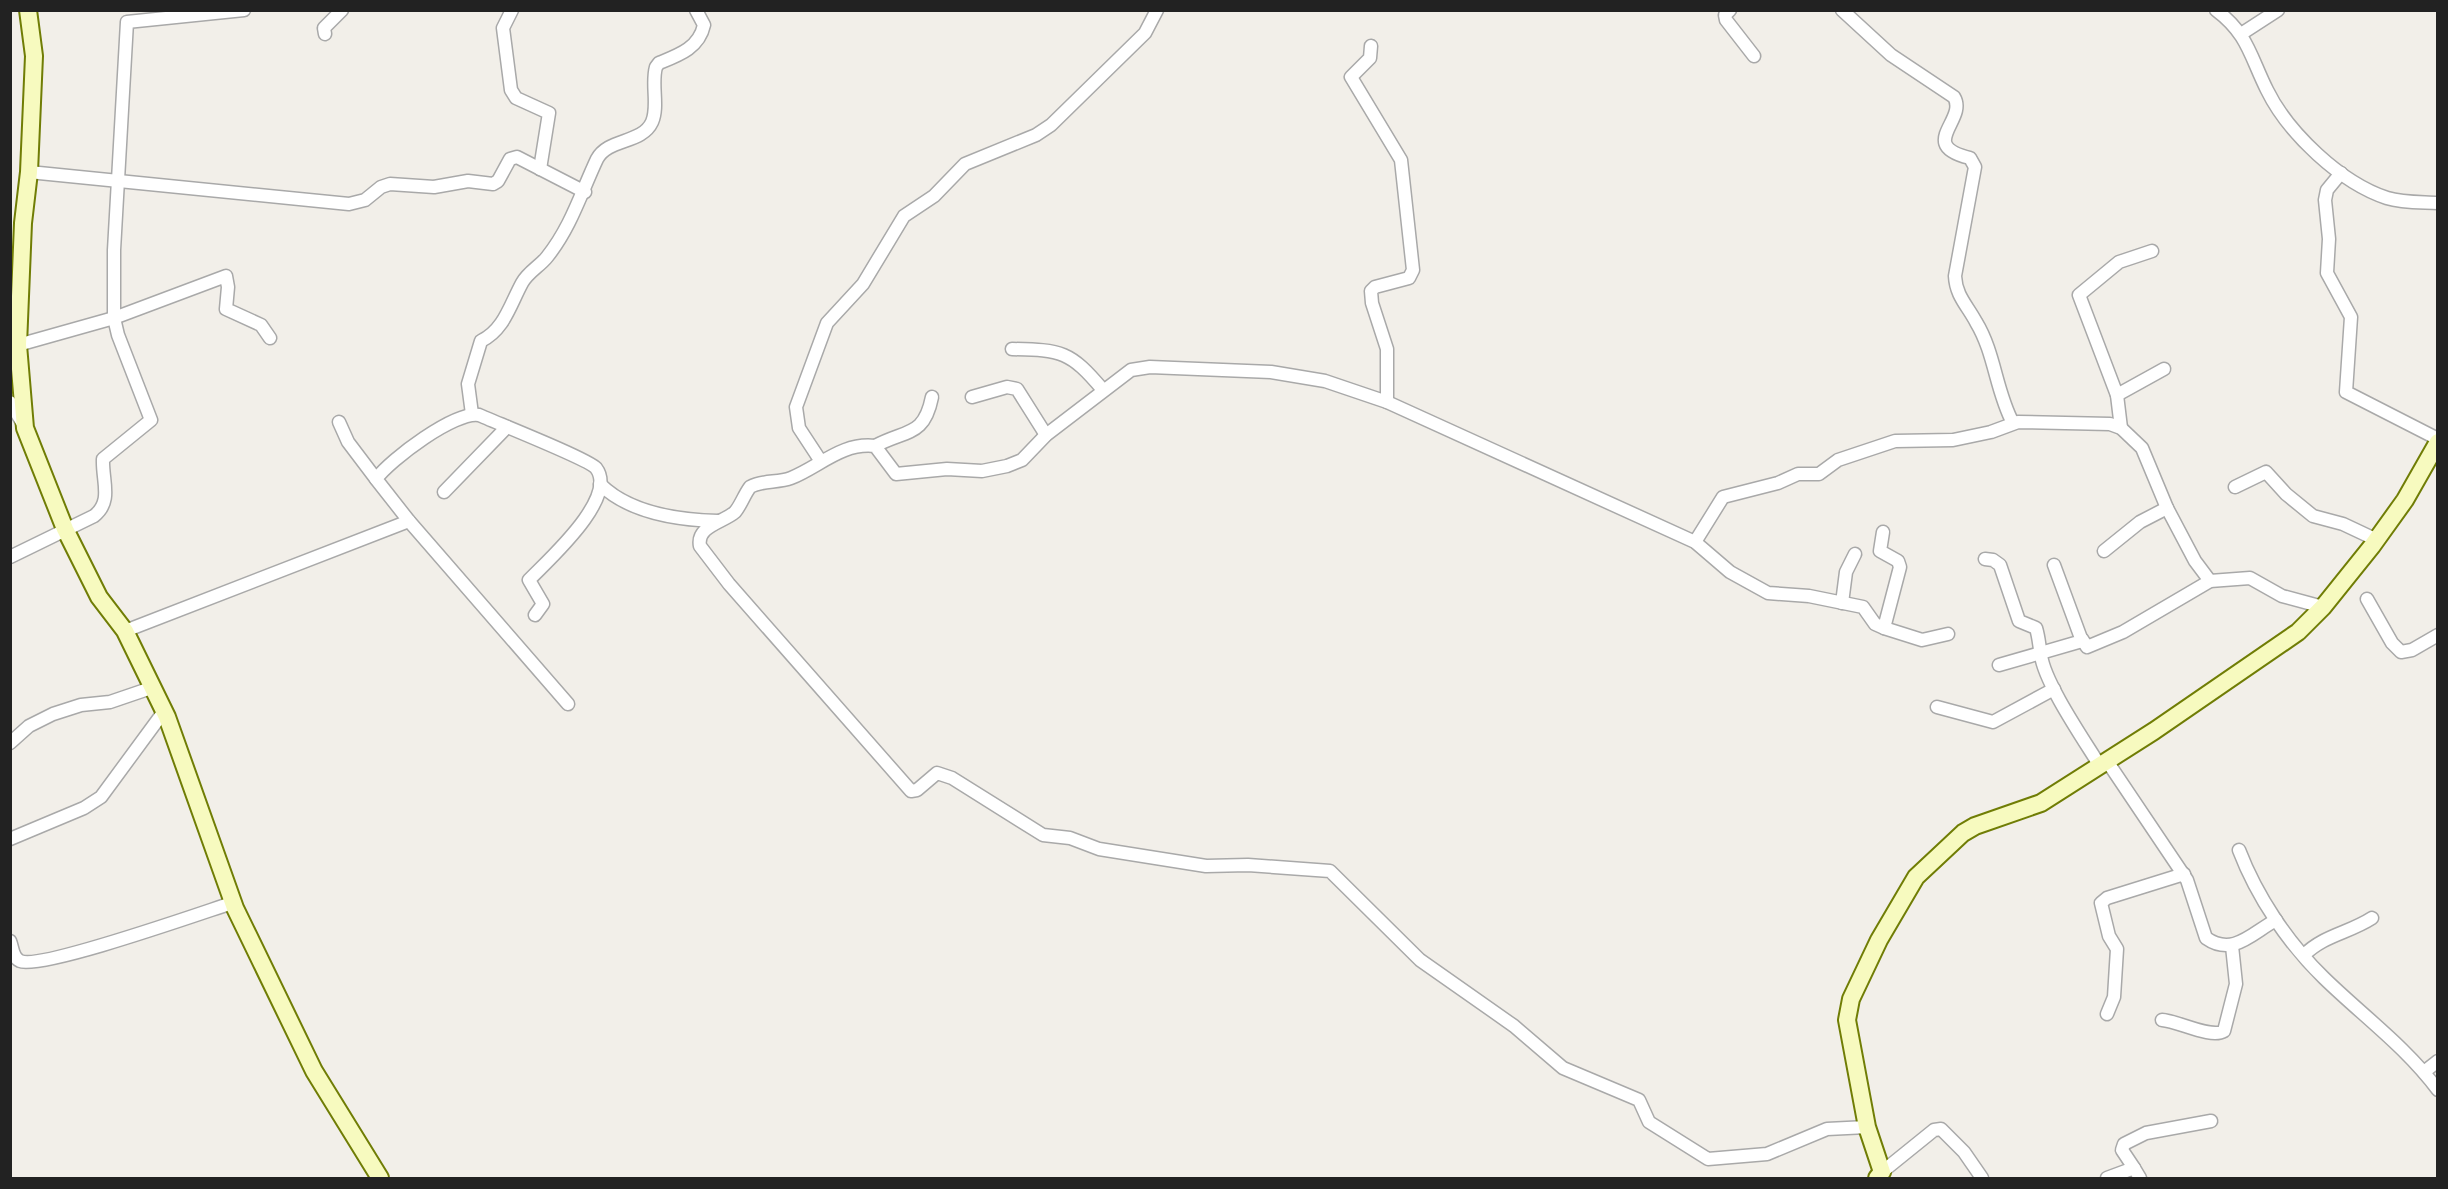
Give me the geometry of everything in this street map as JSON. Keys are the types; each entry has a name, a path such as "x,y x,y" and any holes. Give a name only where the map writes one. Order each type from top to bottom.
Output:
{"street":[{"path":"25,428 18,345 17,223 29,172 34,56 28,10"},
{"path":"10,557 94,516 104,508 106,498 102,476 103,459 151,420 118,335 114,318 114,250 128,22 244,10"},
{"path":"325,34 327,23 342,10"},
{"path":"512,10 503,28 511,90 516,98 525,104 549,113 540,169"},
{"path":"472,414 468,384 480,341 495,334 523,281 548,256 576,211 602,152 648,129 653,120 656,67 659,63 686,51 699,39 704,25 696,10"},
{"path":"820,460 799,428 796,407 827,323 863,284 899,222 934,196 965,164 1036,135 1051,125 1145,33 1157,10"},
{"path":"1730,10 1725,15 1726,20 1754,56"},
{"path":"2216,10 2232,22 2241,34 2273,101 2305,142 2341,173 2389,198 2438,203"},
{"path":"2241,34 2278,10"},
{"path":"1844,11 1891,55 1956,100 1958,108 1945,133 1945,141 1948,149 1955,154 1970,158 1975,167 1955,276 1956,288 1960,300 1979,327 2013,423"},
{"path":"1371,46 1370,58 1351,76 1401,160 1413,270 1409,278 1376,287 1371,291 1372,303 1387,349 1387,402"},
{"path":"29,172 350,204 365,200 381,187 390,184 434,187 468,181 493,184 498,181 514,158 585,192"},
{"path":"1982,1179 1964,1152 1938,1128 1880,1175 1867,1127 1847,1020 1848,1006 1879,940 1916,878 1964,833 1975,826 2041,802 2103,764 2298,632 2323,607 2377,540 2405,500 2438,441 2346,392 2351,317 2327,273 2329,239 2325,200 2327,190 2341,173"},
{"path":"2121,428 2117,395 2079,295 2119,262 2152,251"},
{"path":"18,345 114,318 226,276 228,286 226,309 261,325 270,338"},
{"path":"1011,349 1042,350 1070,356 1103,390"},
{"path":"875,446 896,474 947,469 982,471 1015,464 1046,435 1103,390 1125,373 1140,367 1259,370 1314,379 1387,402 1695,542 1731,572 1761,590 1863,607 1870,619 1884,628 1922,640 1948,634"},
{"path":"2117,395 2164,369"},
{"path":"972,397 1007,387 1017,389 1046,435"},
{"path":"932,396 925,422 875,446 847,450 820,460 793,477 750,487 737,509 701,534 700,546 729,584 911,791 917,790 937,773 952,778 1043,835 1070,838 1099,849 1206,866 1248,865 1330,871 1420,960 1514,1026 1563,1068 1639,1101 1649,1122 1708,1159 1767,1154 1827,1129 1867,1127"},
{"path":"10,402 25,428 65,529 99,597 125,631 165,710 232,903 314,1071 380,1179"},
{"path":"376,479 385,466 404,450 472,414 592,465 596,469 600,484 595,503 583,522 529,580 543,604 535,615"},
{"path":"339,422 348,442 409,521 568,704"},
{"path":"1695,542 1718,502 1729,495 1778,483 1798,474 1819,474 1838,460 1895,441 1953,440 1991,432 2013,423 2110,424 2121,428 2142,448 2167,508 2195,561 2210,581"},
{"path":"444,492 507,427"},
{"path":"2235,487 2266,472 2286,494 2313,516 2343,524 2377,540"},
{"path":"600,484 625,502 673,519 718,521"},
{"path":"2104,551 2140,522 2167,508"},
{"path":"125,631 409,521"},
{"path":"1883,532 1880,551 1898,561 1900,567 1884,628"},
{"path":"1842,603 1846,572 1855,554"},
{"path":"1985,559 1994,560 2000,565 2019,621 2036,628 2042,646 2040,654 2054,690 2103,764 2184,874 2206,938 2220,946 2232,946 2276,920"},
{"path":"2054,565 2071,614 2087,647 2114,636 2210,581 2250,578 2282,596 2323,607"},
{"path":"2367,599 2392,643 2401,652 2412,650 2438,635"},
{"path":"1999,665 2082,639"},
{"path":"10,743 29,726 53,714 81,705 110,702 154,687"},
{"path":"1937,707 1993,722 2054,690"},
{"path":"10,839 84,808 101,797 165,710"},
{"path":"2240,850 2254,887 2276,920 2304,955 2325,979 2405,1050 2438,1090"},
{"path":"2107,1014 2114,997 2117,949 2115,942 2109,936 2101,903 2107,898 2184,874"},
{"path":"10,941 14,956 19,960 34,962 71,954 232,903"},
{"path":"2304,955 2320,940 2361,925 2372,918"},
{"path":"2162,1020 2183,1023 2216,1034 2224,1031 2236,984 2232,946"},
{"path":"2424,1072 2438,1061"},
{"path":"2107,1179 2137,1173 2122,1150 2124,1144 2146,1133 2211,1121"}]}
